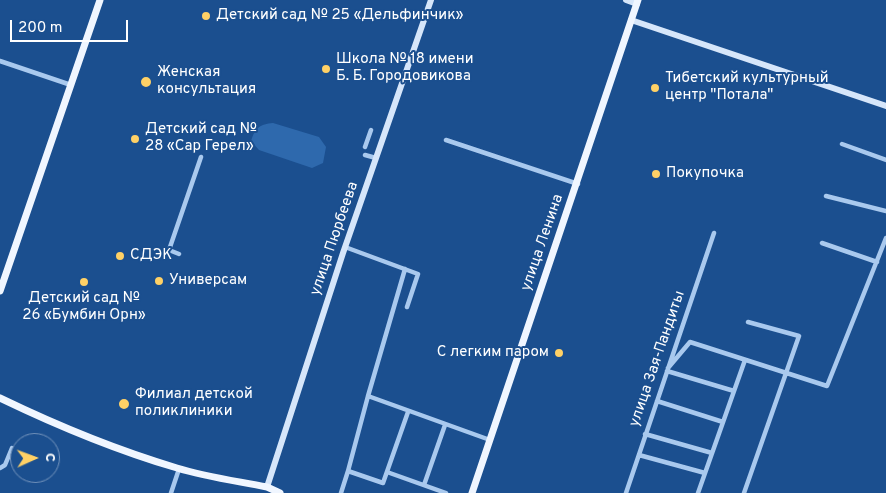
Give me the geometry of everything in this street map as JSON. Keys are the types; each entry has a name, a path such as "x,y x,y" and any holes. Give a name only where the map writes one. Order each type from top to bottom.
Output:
{"main road":[{"path":"0,291 4,267 100,0"},
{"name":"улица Пюрбеева","path":"266,490 345,247 431,0"},
{"path":"626,0 637,2"},
{"name":"улица Ленина","path":"472,493 578,184 637,2"},
{"path":"632,20 886,106"},
{"path":"0,398 75,433 179,469 280,493"}],"street":[{"path":"0,61 71,84"},
{"path":"365,147 371,130"},
{"path":"446,140 578,184"},
{"path":"842,144 886,160"},
{"path":"365,155 376,158"},
{"path":"179,254 169,250 201,157"},
{"path":"826,196 886,211"},
{"name":"улица Зая-Пандиты","path":"626,493 714,233"},
{"path":"734,391 667,370 690,342 826,386 886,238"},
{"path":"822,243 877,262"},
{"path":"345,247 418,274 407,307"},
{"path":"341,493 405,269"},
{"path":"744,493 799,336 748,322"},
{"path":"698,493 745,360"},
{"path":"368,396 490,440"},
{"path":"657,401 723,422"},
{"path":"348,472 383,483 408,412"},
{"path":"424,485 445,425"},
{"path":"645,434 712,453"},
{"path":"0,468 5,465 10,453"},
{"path":"638,455 705,473"},
{"path":"171,493 179,469"},
{"path":"387,472 446,493"}],"shaded area":[{"path":"273,123 319,137 326,147 323,163 312,168 259,150 251,141 254,133 261,126"}],"place":[{"name":"Детский сад № 25 «Дельфинчик»","path":"206,16"},
{"name":"Школа № 18 имени Б. Б. Городовикова","path":"326,69"},
{"name":"Женская консультация","path":"146,82"},
{"name":"Тибетский культурный центр \"Потала\"","path":"655,88"},
{"name":"Детский сад № 28 «Сар Герел»","path":"135,139"},
{"name":"Покупочка","path":"656,174"},
{"name":"СДЭК","path":"120,256"},
{"name":"Универсам","path":"159,281"},
{"name":"Детский сад № 26 «Бумбин Орн»","path":"84,282"},
{"name":"С легким паром","path":"559,353"},
{"name":"Филиал детской поликлиники","path":"124,404"}]}
